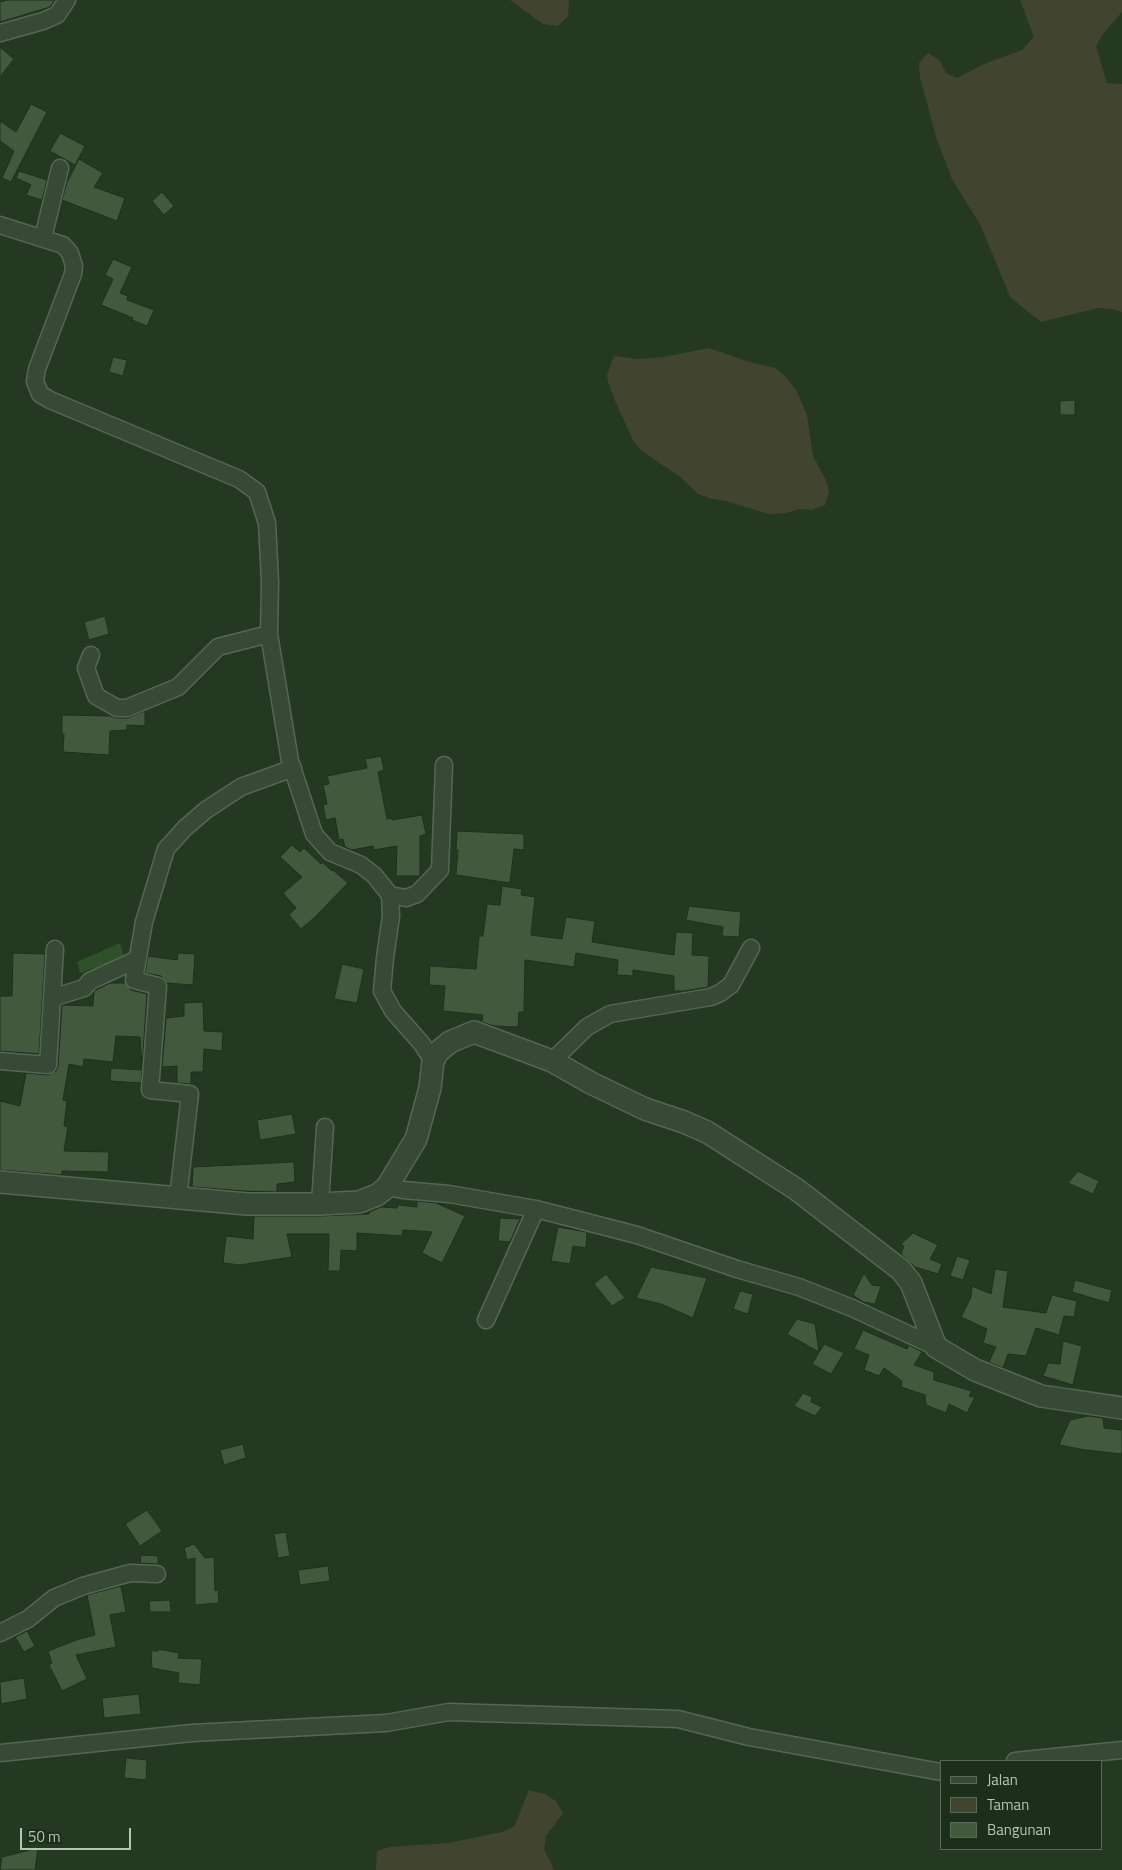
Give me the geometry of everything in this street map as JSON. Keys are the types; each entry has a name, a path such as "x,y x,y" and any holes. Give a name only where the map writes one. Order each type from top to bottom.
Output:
{"street":[{"path":"0,33 43,21 57,15 67,0"},
{"path":"43,238 60,168"},
{"path":"0,225 63,245 70,253 74,266 73,274 37,370 35,381 40,394 50,400 239,478 257,492 267,523 270,634 290,761 314,834 330,852 361,865 374,875 390,895 391,916 382,991 393,1012 422,1044 432,1061"},
{"path":"91,655 86,668 96,696 117,708 127,708 178,687 218,647 270,634"},
{"path":"390,895 406,898 417,894 440,870 444,765"},
{"path":"178,1198 190,1094 150,1090 158,986 134,980 144,922 166,849 185,828 220,800 241,787 293,768"},
{"path":"552,1061 586,1027 610,1014 711,997 720,993 730,985 751,948"},
{"path":"0,1061 48,1065 55,949"},
{"path":"52,998 84,988 90,981 138,959"},
{"path":"0,1182 247,1204 359,1202 377,1195 387,1187 416,1139 430,1088 432,1061 438,1052 450,1042 474,1032 552,1061 591,1083 645,1109 707,1132 796,1189 902,1270 911,1283 936,1347"},
{"path":"320,1204 325,1127"},
{"path":"387,1187 449,1194 536,1209 637,1234 737,1269 799,1287 852,1308 936,1347 975,1370 1041,1396 1122,1408"},
{"path":"486,1320 536,1209"},
{"path":"0,1634 28,1619 54,1598 83,1586 130,1573 157,1574"},
{"path":"0,1753 192,1733 386,1723 449,1712 678,1719 749,1737 940,1772"},
{"path":"1025,1760 1122,1750"}],"green space":[{"path":"510,0 569,0 568,16 558,26 543,24"},
{"path":"1020,0 1122,0 1122,12 1103,34 1096,46 1107,83 1122,84 1122,312 1098,308 1041,322 1010,297 981,226 952,179 936,137 920,77 919,63 928,53 940,61 946,73 957,78 984,64 1022,50 1034,37"},
{"path":"709,348 749,362 775,368 787,378 796,390 807,415 813,456 826,480 829,492 825,505 812,510 799,509 786,513 769,514 726,501 712,499 698,494 679,476 642,451 633,440 608,382 607,375 614,356 638,359 664,357"},
{"path":"529,1790 544,1794 556,1801 563,1813 546,1836 544,1849 554,1870 376,1870 377,1851 390,1847 448,1843 502,1832 514,1827"}],"shaded area":[{"path":"120,943 124,957 80,973 77,962"}],"building":[{"path":"8,0 55,0 50,7 0,22 0,2"},
{"path":"0,47 14,59 0,77"},
{"path":"31,104 47,112 11,182 2,178 14,151 0,141 0,121 16,132"},
{"path":"60,133 85,146 75,165 50,151"},
{"path":"79,159 103,173 94,187 125,198 117,221 62,200 67,182"},
{"path":"19,171 47,180 42,200 26,195 31,185 16,178"},
{"path":"162,192 174,206 164,215 152,201"},
{"path":"113,259 132,267 120,293 128,296 127,300 154,310 147,326 101,305 113,279 105,275"},
{"path":"113,357 127,360 123,376 109,372"},
{"path":"1075,400 1075,415 1060,415 1060,401"},
{"path":"105,616 109,634 89,640 84,622"},
{"path":"145,711 145,726 127,725 127,730 110,731 109,755 63,752 62,715 127,718"},
{"path":"381,756 384,770 378,772 387,819 392,818 392,820 422,815 426,834 420,836 420,876 396,876 397,846 374,850 373,846 352,850 345,847 343,839 339,840 335,818 326,820 323,805 327,804 323,785 329,784 327,776 367,768 365,759"},
{"path":"457,831 524,834 524,850 514,849 510,883 456,875"},
{"path":"292,845 300,852 304,848 321,864 322,862 348,883 301,929 289,915 296,908 283,893 302,877 280,857"},
{"path":"502,886 522,889 521,895 535,897 531,935 562,939 566,917 595,921 592,942 674,955 676,932 693,933 692,955 709,956 708,987 674,991 674,976 633,970 633,976 617,975 618,960 576,953 574,967 525,960 524,1012 519,1012 518,1027 494,1026 482,1022 483,1015 443,1011 445,986 429,985 430,966 476,969 479,936 483,936 487,904 500,905"},
{"path":"689,906 741,912 739,937 722,936 723,927 686,920"},
{"path":"13,953 45,954 39,1054 0,1051 0,996 12,996"},
{"path":"178,953 195,954 193,985 167,983 161,976 145,973 148,956 177,960"},
{"path":"342,964 364,969 357,1003 334,999"},
{"path":"110,983 125,983 131,990 147,994 142,1068 140,1037 116,1036 113,1062 84,1059 83,1067 69,1064 63,1100 67,1101 64,1126 68,1127 64,1151 109,1152 108,1172 62,1171 62,1175 0,1170 0,1101 20,1106 26,1073 48,1075 56,1071 58,1066 62,1005 93,1006 94,991"},
{"path":"203,1002 204,1031 223,1032 222,1051 204,1049 203,1072 191,1072 191,1084 177,1083 177,1066 162,1067 166,1018 184,1016 184,1003"},
{"path":"111,1068 142,1070 141,1083 110,1081"},
{"path":"292,1114 296,1134 260,1140 257,1120"},
{"path":"294,1162 295,1182 277,1184 277,1192 192,1187 193,1167"},
{"path":"1078,1171 1099,1181 1093,1194 1068,1183"},
{"path":"417,1201 436,1203 465,1216 442,1263 422,1253 432,1232 403,1230 402,1236 357,1233 357,1251 341,1250 340,1271 328,1271 329,1234 287,1234 292,1257 240,1265 223,1263 226,1236 253,1239 254,1216 369,1214 369,1212 381,1207 397,1208 398,1205 417,1207"},
{"path":"500,1218 520,1219 510,1242 498,1241"},
{"path":"558,1227 587,1232 586,1248 573,1246 570,1264 551,1261"},
{"path":"913,1233 938,1245 930,1259 942,1264 938,1274 915,1267 901,1254 904,1246 901,1244"},
{"path":"957,1256 970,1260 963,1280 950,1276"},
{"path":"651,1267 707,1278 693,1318 661,1304 636,1298"},
{"path":"995,1269 1008,1271 1003,1307 1046,1313 1052,1295 1077,1301 1074,1317 1064,1316 1059,1335 1036,1328 1026,1356 1008,1354 1003,1368 989,1362 996,1347 983,1343 987,1329 961,1317 971,1297 972,1286 991,1294"},
{"path":"864,1273 872,1285 881,1286 875,1304 863,1302 853,1295"},
{"path":"606,1274 625,1298 612,1306 594,1284"},
{"path":"1075,1280 1112,1290 1109,1303 1072,1292"},
{"path":"740,1291 753,1294 748,1314 733,1309"},
{"path":"797,1319 815,1324 819,1352 787,1334"},
{"path":"863,1330 907,1349 909,1345 922,1352 914,1365 934,1372 934,1380 972,1391 969,1396 975,1397 967,1413 949,1404 946,1413 926,1405 925,1395 901,1387 902,1381 884,1368 879,1376 864,1370 869,1355 854,1349"},
{"path":"1063,1341 1082,1346 1073,1385 1043,1376 1048,1363 1060,1364"},
{"path":"824,1344 844,1353 831,1374 812,1364"},
{"path":"803,1393 812,1397 811,1402 822,1407 815,1416 794,1406"},
{"path":"1088,1416 1103,1418 1104,1428 1122,1430 1122,1454 1059,1445 1070,1420"},
{"path":"243,1444 246,1458 224,1465 220,1450"},
{"path":"147,1510 162,1531 140,1546 125,1524"},
{"path":"286,1532 290,1556 278,1558 274,1534"},
{"path":"194,1544 205,1558 214,1557 215,1591 218,1590 219,1603 195,1605 195,1558 187,1560 184,1548"},
{"path":"141,1555 158,1556 158,1564 140,1563"},
{"path":"328,1566 330,1581 300,1585 298,1570"},
{"path":"121,1586 126,1612 110,1615 116,1647 76,1655 87,1679 62,1691 49,1665 52,1663 48,1651 95,1635 87,1595"},
{"path":"170,1600 171,1612 150,1612 149,1601"},
{"path":"27,1631 35,1646 24,1652 15,1637"},
{"path":"158,1649 179,1653 178,1658 202,1659 200,1685 178,1683 179,1673 152,1668 151,1651 158,1651"},
{"path":"24,1678 27,1699 1,1704 0,1682"},
{"path":"139,1694 141,1714 104,1718 102,1698"},
{"path":"126,1758 147,1760 146,1780 124,1778"},
{"path":"38,1848 35,1870 0,1870 2,1857"}]}
